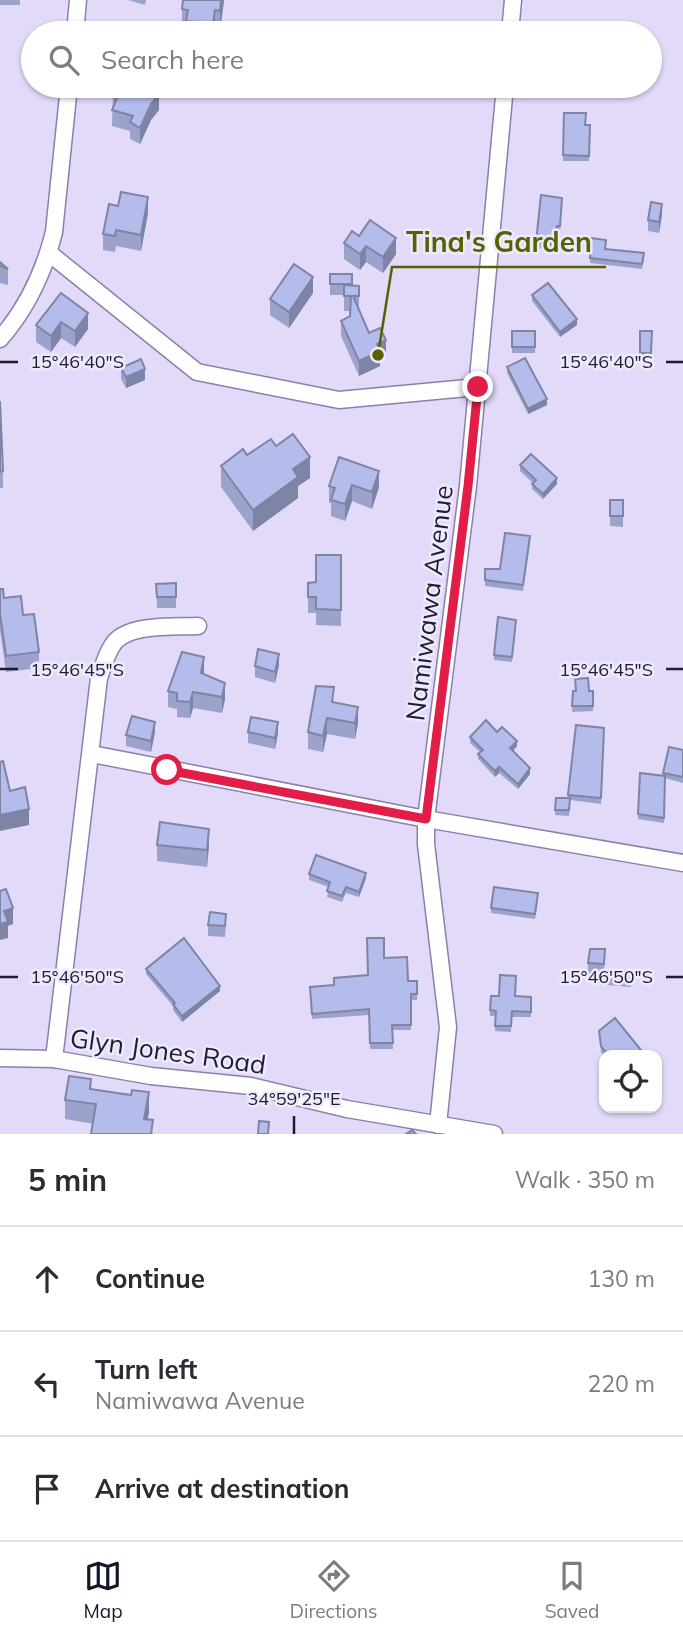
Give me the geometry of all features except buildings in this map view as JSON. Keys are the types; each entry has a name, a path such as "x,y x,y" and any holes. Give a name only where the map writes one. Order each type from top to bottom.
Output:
{"street":[{"path":"76,21 78,0"},
{"path":"511,21 513,0"},
{"path":"0,338 23,309 38,284 49,253 54,232 68,98"},
{"name":"Namiwawa Avenue","path":"438,1125 448,1027 426,844 426,819 468,486 504,98"},
{"path":"49,253 197,372 339,400 478,387"},
{"path":"54,1059 99,677 113,643 127,633 142,629 198,626"},
{"path":"92,754 426,819 683,863"},
{"name":"Glyn Jones Road","path":"0,1058 54,1059 151,1076 251,1086 347,1109 494,1134"}],"place":[{"name":"Tina's Garden","path":"378,355"}],"route":[{"path":"167,770 426,819 478,387"}]}
